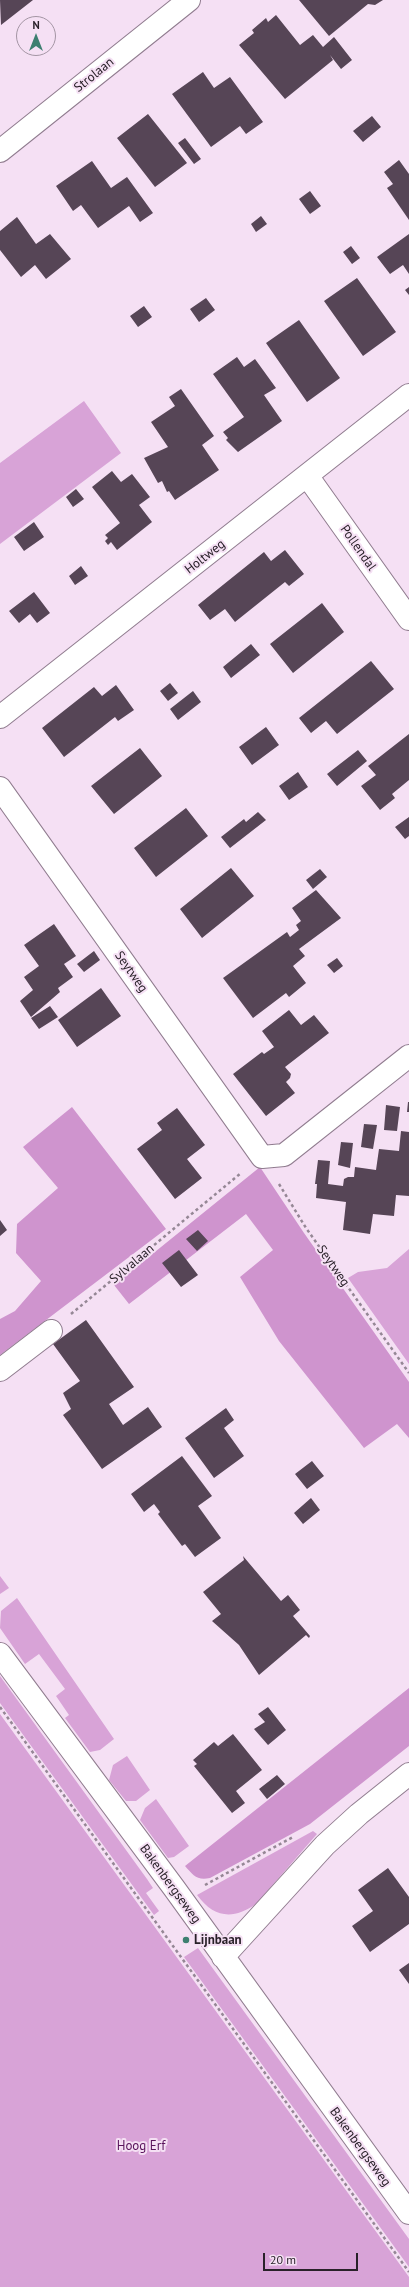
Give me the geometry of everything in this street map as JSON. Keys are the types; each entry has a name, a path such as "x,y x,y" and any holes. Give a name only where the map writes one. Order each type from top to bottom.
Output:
{"street":[{"name":"Strolaan","path":"0,151 189,0"},
{"name":"Holtweg","path":"0,717 409,395"},
{"name":"Pollendal","path":"308,476 409,619"},
{"name":"Seytweg","path":"0,788 262,1156"},
{"path":"262,1156 284,1155 409,1056"},
{"path":"0,1370 51,1331"},
{"name":"Bakenbergseweg","path":"0,1654 174,1888 409,2213"},
{"path":"223,1957 325,1845 359,1814 409,1774"}],"path":[{"name":"Sylvalaan","path":"51,1331 262,1156"},
{"name":"Seytweg","path":"262,1156 306,1228 409,1373"},
{"path":"0,1707 409,2272"},
{"path":"145,1907 190,1877 200,1888 296,1836"}],"green space":[{"path":"84,401 121,453 0,544 0,463"},
{"path":"409,1249 409,1364 348,1278 358,1272 387,1268"},
{"path":"0,1576 9,1588 0,1594"},
{"path":"17,1598 114,1739 100,1750 90,1752 65,1718 69,1715 56,1696 65,1689 39,1654 25,1664 0,1628 1,1611"},
{"path":"0,1676 153,1888 146,1893 159,1911 154,1915 0,1703"},
{"name":"Hoog Erf","path":"0,1714 409,2277 409,2287 0,2287"},
{"path":"127,1756 150,1790 136,1801 126,1801 109,1780 113,1765"},
{"path":"156,1799 189,1846 174,1857 168,1858 140,1820 145,1808"},
{"path":"313,1831 317,1834 256,1904 248,1909 239,1913 224,1914 210,1908 203,1903 197,1895"},
{"path":"198,1948 409,2239 409,2267 184,1957"}],"shaded area":[{"path":"72,1107 166,1229 0,1355 0,1319 15,1311 41,1281 16,1253 17,1224 58,1188 23,1147"},
{"path":"260,1167 304,1233 409,1382 409,1438 397,1424 364,1448 279,1341 240,1277 273,1250 246,1214 129,1304 114,1285"},
{"path":"409,1688 409,1746 310,1824 210,1878 198,1878 185,1866"}],"building":[{"path":"0,0 33,0 1,25"},
{"path":"299,0 383,0 375,5 368,4 329,36"},
{"path":"276,15 300,45 313,35 323,47 334,37 352,60 341,69 330,55 333,60 285,99 239,45 254,33 252,30 266,18 268,22"},
{"path":"203,72 214,88 230,77 263,122 246,134 240,126 211,147 172,94"},
{"path":"148,114 187,163 155,187 117,138"},
{"path":"372,116 381,127 363,142 353,131"},
{"path":"185,138 201,159 194,164 178,143"},
{"path":"399,160 409,174 409,220 387,188 393,184 384,172"},
{"path":"92,161 111,188 127,177 153,213 140,222 129,206 98,228 81,205 73,211 56,186"},
{"path":"310,191 321,206 310,214 299,199"},
{"path":"261,216 267,224 256,232 251,224"},
{"path":"17,217 36,244 50,234 71,259 46,279 35,265 21,277 0,250 0,231"},
{"path":"409,234 409,274 403,265 390,274 377,257"},
{"path":"351,246 360,258 352,264 343,252"},
{"path":"357,278 396,332 363,356 324,301"},
{"path":"409,287 409,295 405,290"},
{"path":"206,298 215,310 199,322 190,309"},
{"path":"144,306 152,317 138,327 130,316"},
{"path":"299,320 340,378 307,402 266,343"},
{"path":"237,357 244,367 255,359 276,388 264,395 282,421 238,452 226,440 228,438 223,432 244,417 213,374"},
{"path":"181,389 214,436 202,445 219,470 175,500 169,491 167,492 162,481 158,483 144,458 168,447 151,422 175,406 169,397"},
{"path":"112,471 121,482 132,474 150,497 139,505 152,522 117,550 111,542 108,545 105,541 108,538 105,535 120,523 92,487"},
{"path":"76,489 84,499 73,507 66,497"},
{"path":"34,522 44,537 24,551 14,537"},
{"path":"285,550 304,574 289,586 285,582 235,622 225,609 210,620 198,605 264,552 271,561"},
{"path":"81,566 88,576 75,585 69,576"},
{"path":"34,592 50,613 37,623 30,614 19,623 9,611"},
{"path":"322,603 344,632 293,673 270,644"},
{"path":"251,644 260,655 231,678 223,667"},
{"path":"371,661 394,689 337,734 326,721 311,733 299,718"},
{"path":"170,683 178,693 168,701 160,691"},
{"path":"116,685 134,710 118,721 115,717 64,757 42,728 94,687 102,696"},
{"path":"193,691 201,702 178,720 170,709"},
{"path":"266,727 279,745 252,765 239,747"},
{"path":"409,734 409,780 392,794 395,798 380,810 361,786 376,775 368,766"},
{"path":"140,748 162,776 114,814 91,786"},
{"path":"358,750 367,761 337,786 327,774"},
{"path":"298,772 308,787 289,800 279,786"},
{"path":"186,808 208,836 156,877 134,848"},
{"path":"258,812 266,820 230,848 221,837 244,819 246,822"},
{"path":"409,817 409,836 405,839 395,827"},
{"path":"231,868 254,896 202,938 180,909"},
{"path":"320,869 327,877 313,889 306,880"},
{"path":"316,890 341,918 299,949 305,956 293,966 306,983 289,997 286,993 253,1018 223,978 287,932 290,937 299,930 296,925 301,921 292,908"},
{"path":"54,924 76,956 64,964 73,977 58,988 60,992 31,1017 20,1001 33,990 24,977 39,966 24,945"},
{"path":"94,951 100,960 84,972 77,964"},
{"path":"337,958 343,966 334,973 327,965"},
{"path":"101,988 121,1016 77,1047 58,1020"},
{"path":"50,1006 58,1017 39,1029 31,1018"},
{"path":"289,1010 301,1025 314,1015 329,1033 285,1067 291,1074 290,1078 286,1082 295,1093 266,1116 233,1074 262,1052 264,1054 274,1047 262,1031"},
{"path":"408,1102 409,1112 407,1112"},
{"path":"386,1105 400,1107 397,1131 384,1130"},
{"path":"177,1108 205,1145 187,1159 202,1178 175,1199 137,1149 162,1130 157,1123"},
{"path":"364,1124 377,1125 373,1149 361,1147"},
{"path":"401,1131 409,1132 409,1196 396,1195 394,1216 373,1214 370,1234 343,1230 346,1202 316,1198 317,1184 315,1184 318,1160 330,1161 328,1184 343,1186 344,1179 354,1177 355,1167 376,1170 379,1149 399,1151"},
{"path":"341,1142 353,1143 350,1168 338,1165"},
{"path":"0,1220 7,1230 0,1236"},
{"path":"198,1230 208,1241 197,1251 186,1239"},
{"path":"179,1250 198,1275 181,1287 162,1263"},
{"path":"86,1320 134,1387 109,1404 123,1425 148,1407 162,1427 102,1469 63,1415 71,1409 63,1393 80,1381 53,1344"},
{"path":"226,1408 234,1420 224,1428 244,1456 214,1478 185,1438"},
{"path":"182,1456 212,1496 198,1506 221,1538 195,1557 185,1544 182,1546 158,1514 160,1512 154,1504 144,1512 131,1494"},
{"path":"312,1461 324,1476 307,1489 295,1474"},
{"path":"311,1498 320,1510 303,1524 294,1513"},
{"path":"243,1556 281,1601 288,1595 300,1610 293,1616 310,1636 309,1638 306,1635 259,1675 239,1645 212,1621 221,1614 203,1592 244,1560"},
{"path":"268,1707 286,1730 268,1745 254,1729 265,1722 258,1714"},
{"path":"233,1734 262,1770 236,1791 245,1803 232,1813 194,1766 197,1764 193,1760 214,1742 218,1746"},
{"path":"277,1775 285,1784 267,1799 259,1789"},
{"path":"388,1868 409,1897 409,1924 370,1952 352,1926 373,1911 358,1890"},
{"path":"409,1963 409,1984 399,1970"}],"place":[{"name":"Lijnbaan","path":"186,1940"}]}
